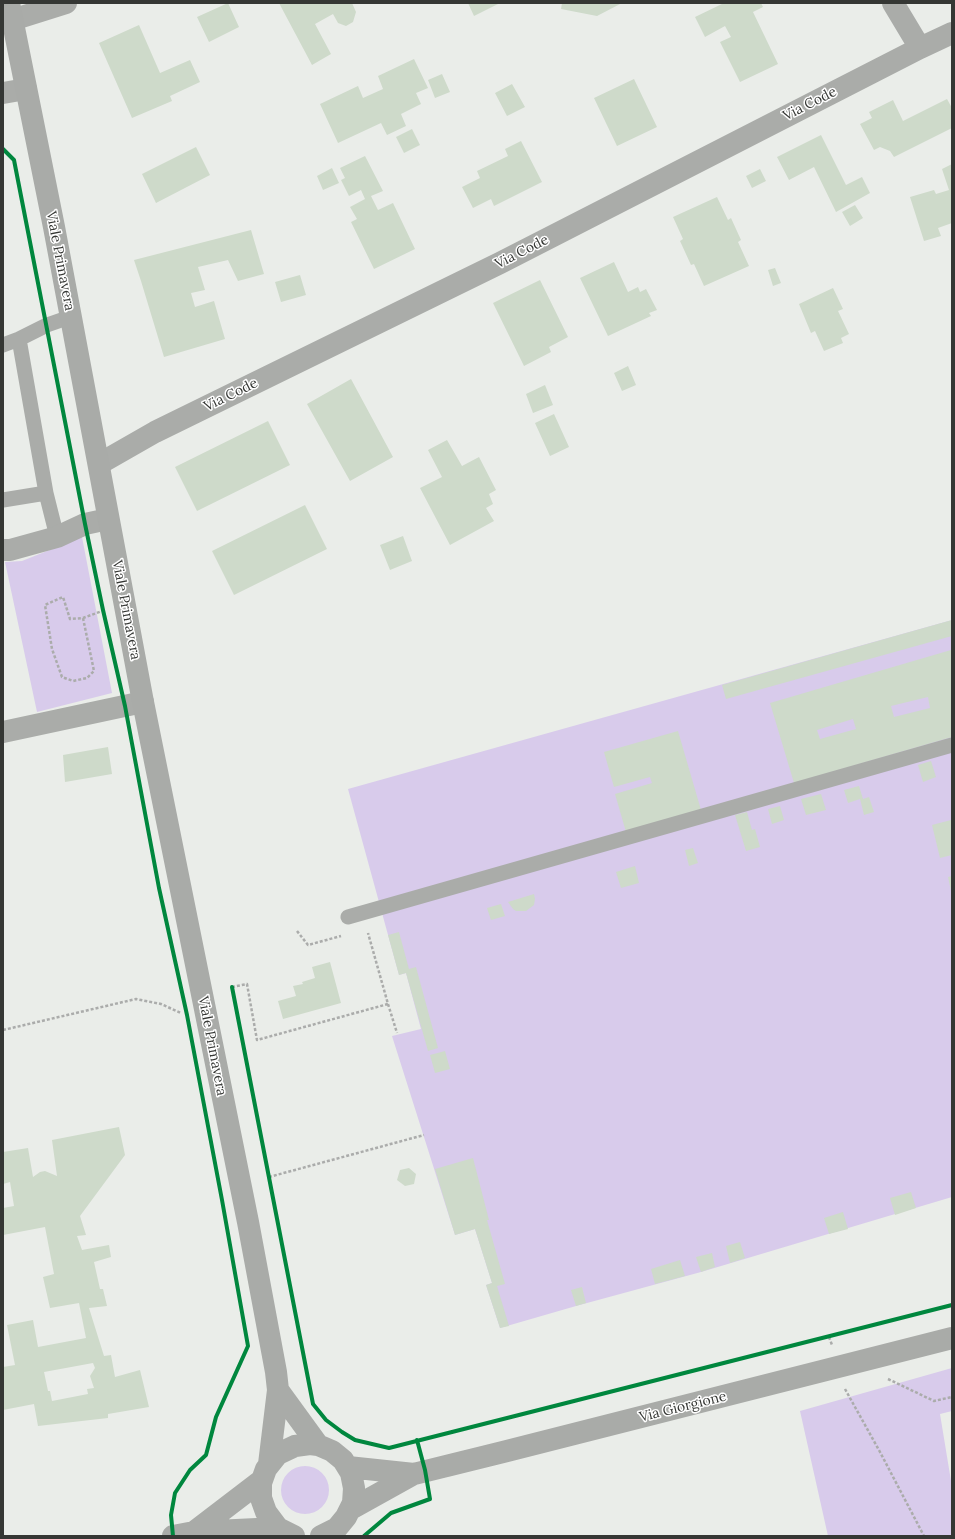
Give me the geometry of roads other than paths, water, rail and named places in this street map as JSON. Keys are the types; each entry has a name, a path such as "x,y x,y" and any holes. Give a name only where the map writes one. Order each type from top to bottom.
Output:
{"main road":[{"name":"Viale Primavera","path":"10,12 99,464 143,702 248,1222 278,1390 266,1472"},
{"name":"Via Giorgione","path":"320,1536 330,1532 414,1474 952,1338"},
{"name":"Viale Primavera","path":"278,1390 318,1445"},
{"path":"183,1534 266,1472 278,1454 288,1448 302,1444 318,1445 332,1451 348,1466 354,1488 343,1523"},
{"name":"Via Giorgione","path":"348,1466 414,1474"},
{"path":"266,1472 261,1493 263,1506 269,1518 286,1532"},
{"path":"183,1534 286,1532"}],"street":[{"path":"10,12 66,3"},
{"path":"893,3 920,48"},
{"name":"Via Code","path":"99,464 155,432 500,263 920,48 949,41"},
{"path":"3,93 26,89"},
{"path":"3,550 10,550 57,537 85,524 108,519"},
{"path":"3,732 143,702"}],"lane":[{"path":"3,345 47,325 70,317"},
{"path":"19,339 46,493 57,537"},
{"path":"3,500 46,493"},
{"path":"348,917 952,745"}]}
